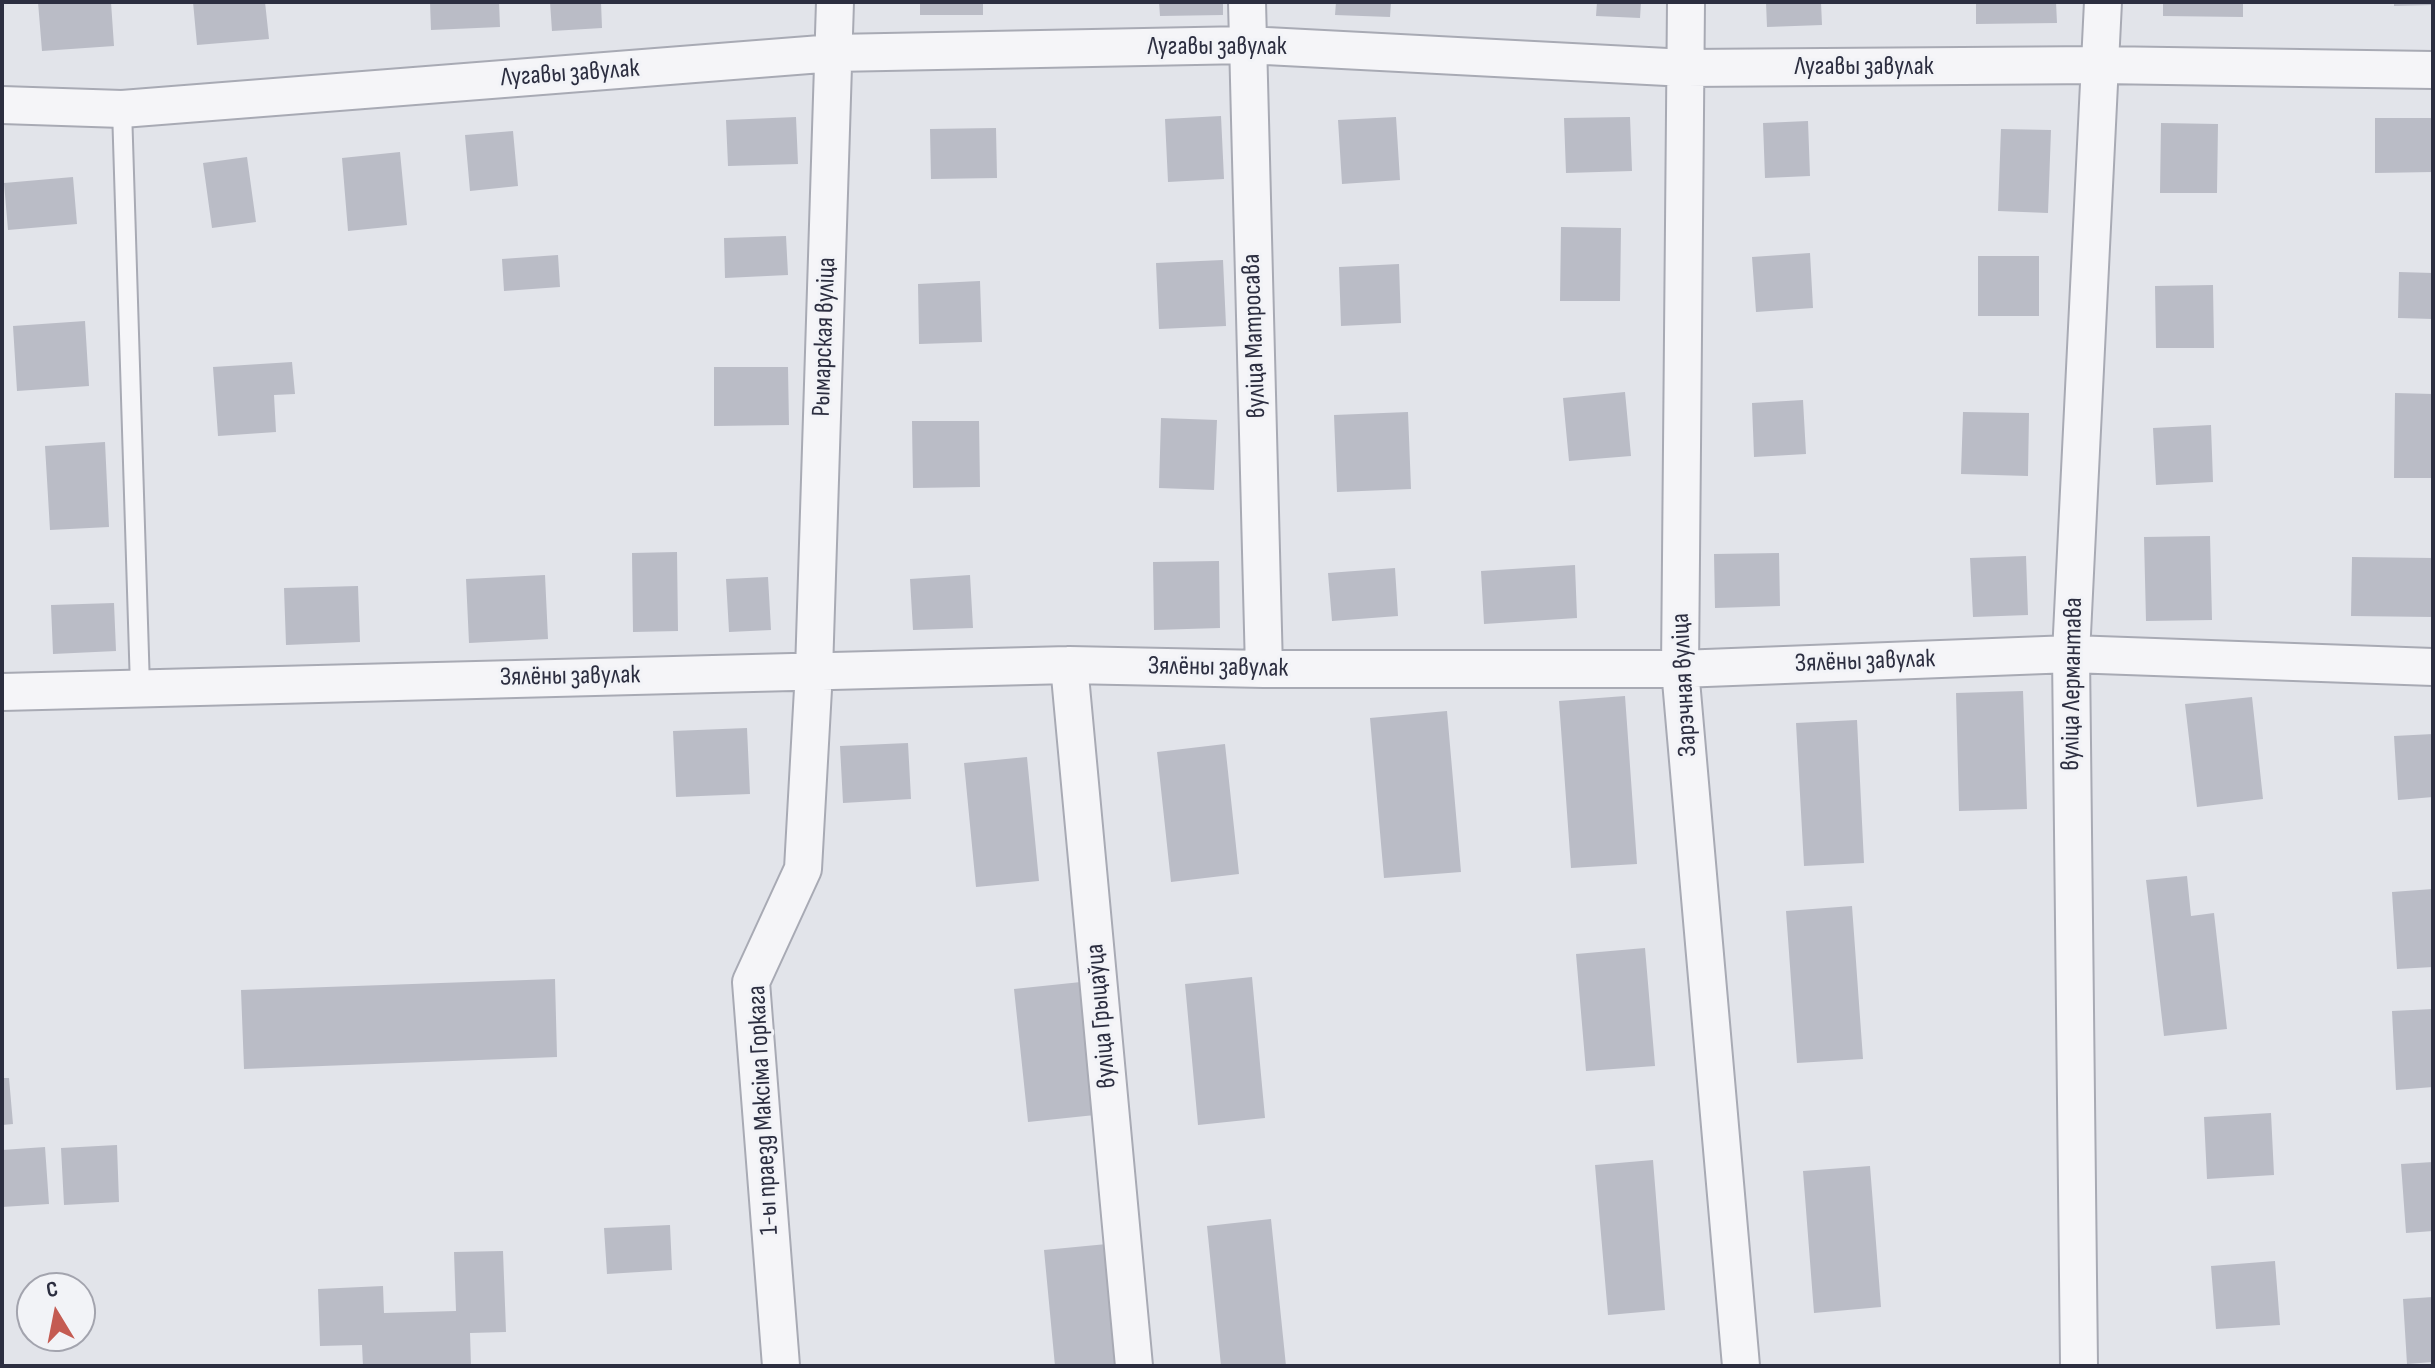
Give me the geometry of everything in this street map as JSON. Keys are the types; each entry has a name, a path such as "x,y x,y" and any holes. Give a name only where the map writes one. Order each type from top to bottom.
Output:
{"street":[{"name":"Рымарская вуліца","path":"814,671 835,2"},
{"name":"вуліца Матросава","path":"1247,2 1264,669"},
{"name":"Зарэчная вуліца","path":"1686,2 1680,669 1741,1366"},
{"name":"вуліца Лермантава","path":"2079,1366 2071,654 2103,2"},
{"name":"Лугавы завулак","path":"2,105 122,109 834,53 1247,45 1686,68 2101,65 2433,70"},
{"name":"Зялёны завулак","path":"2,692 1069,665 1264,669 1680,669 2071,654 2433,667"},
{"name":"вуліца Грыцаўца","path":"1069,665 1134,1366"},
{"name":"1-ы праезд Максіма Горкага","path":"781,1366 751,982 803,869 814,671"}],"lane":[{"path":"122,109 140,687"}],"building":[{"path":"38,2 111,2 114,46 42,51"},
{"path":"193,2 265,2 269,39 197,45"},
{"path":"430,2 499,2 500,27 431,30"},
{"path":"550,2 601,2 602,28 552,31"},
{"path":"920,2 983,2 983,15 920,15"},
{"path":"1159,2 1223,2 1223,15 1160,16"},
{"path":"1336,2 1391,2 1390,17 1335,15"},
{"path":"1597,2 1641,2 1640,18 1596,16"},
{"path":"1766,2 1821,2 1822,25 1767,27"},
{"path":"1976,2 2056,2 2057,23 1976,24"},
{"path":"2163,2 2243,2 2243,17 2163,16"},
{"path":"2394,2 2433,2 2433,5 2394,6"},
{"path":"1221,116 1224,179 1168,182 1165,119"},
{"path":"796,117 798,164 728,166 726,120"},
{"path":"1396,117 1400,180 1342,184 1338,120"},
{"path":"1630,117 1632,171 1566,173 1564,118"},
{"path":"2375,118 2433,118 2433,172 2375,173"},
{"path":"1808,121 1810,176 1765,178 1763,123"},
{"path":"2161,123 2218,124 2217,193 2160,193"},
{"path":"996,128 997,178 931,179 930,129"},
{"path":"2001,129 2051,130 2048,213 1998,211"},
{"path":"513,131 518,186 470,191 465,135"},
{"path":"400,152 407,225 348,231 342,158"},
{"path":"247,157 256,222 212,228 203,163"},
{"path":"73,177 77,224 8,230 4,183"},
{"path":"1561,227 1621,228 1620,301 1560,301"},
{"path":"786,236 788,275 725,278 724,238"},
{"path":"1810,253 1813,308 1756,312 1752,257"},
{"path":"558,255 560,287 504,291 502,259"},
{"path":"1978,256 2039,256 2039,316 1978,316"},
{"path":"1223,260 1226,326 1159,329 1156,263"},
{"path":"1399,264 1401,323 1341,326 1339,267"},
{"path":"2399,272 2433,273 2433,319 2398,318"},
{"path":"980,281 982,342 919,344 918,284"},
{"path":"2213,285 2214,348 2156,348 2155,286"},
{"path":"85,321 89,386 17,391 13,326"},
{"path":"292,362 295,394 274,395 276,432 218,436 213,367"},
{"path":"714,367 788,367 789,425 714,426"},
{"path":"1625,392 1631,456 1569,461 1563,398"},
{"path":"2395,393 2433,394 2433,478 2394,478"},
{"path":"1803,400 1806,454 1754,457 1752,403"},
{"path":"1408,412 1411,489 1337,492 1334,415"},
{"path":"1963,412 2029,413 2028,476 1961,474"},
{"path":"1161,418 1217,420 1214,490 1159,488"},
{"path":"912,421 979,421 980,487 913,488"},
{"path":"2211,425 2213,482 2156,485 2153,428"},
{"path":"105,442 109,527 50,530 45,446"},
{"path":"2210,536 2212,620 2146,621 2144,537"},
{"path":"677,552 678,631 633,632 632,553"},
{"path":"1779,553 1780,606 1715,608 1714,554"},
{"path":"2026,556 2028,615 1973,617 1970,558"},
{"path":"2352,557 2433,558 2433,617 2351,616"},
{"path":"1219,561 1220,628 1154,630 1153,562"},
{"path":"1575,565 1577,618 1484,624 1481,571"},
{"path":"1395,568 1398,616 1332,621 1328,573"},
{"path":"545,575 548,639 469,643 466,579"},
{"path":"970,575 973,628 913,630 910,579"},
{"path":"768,577 771,630 729,632 726,579"},
{"path":"358,586 360,642 286,645 284,588"},
{"path":"114,603 116,651 53,654 51,605"},
{"path":"2023,691 2027,809 1959,811 1956,693"},
{"path":"1625,696 1637,864 1571,868 1559,701"},
{"path":"2252,697 2263,799 2197,807 2185,704"},
{"path":"1447,711 1461,872 1384,878 1370,718"},
{"path":"1857,720 1864,863 1804,866 1796,723"},
{"path":"747,728 750,794 676,797 673,731"},
{"path":"2433,734 2433,797 2398,800 2394,736"},
{"path":"908,743 911,799 843,803 840,746"},
{"path":"1225,744 1239,874 1171,882 1157,752"},
{"path":"1027,757 1039,881 976,887 964,763"},
{"path":"2187,876 2191,916 2214,913 2227,1029 2164,1036 2146,880"},
{"path":"2433,889 2433,967 2397,969 2392,892"},
{"path":"1852,906 1863,1059 1797,1063 1786,911"},
{"path":"1645,948 1655,1066 1586,1071 1576,954"},
{"path":"1252,977 1265,1118 1198,1125 1185,984"},
{"path":"555,979 557,1057 244,1069 241,990"},
{"path":"1081,982 1095,1115 1028,1122 1014,989"},
{"path":"2433,1009 2433,1087 2396,1090 2392,1011"},
{"path":"2,1078 9,1078 13,1124 2,1125"},
{"path":"2271,1113 2274,1175 2207,1179 2204,1117"},
{"path":"117,1145 119,1202 64,1205 61,1148"},
{"path":"45,1147 49,1204 2,1207 2,1150"},
{"path":"1653,1160 1665,1310 1608,1315 1595,1165"},
{"path":"2433,1162 2433,1231 2406,1233 2401,1164"},
{"path":"1870,1166 1881,1307 1814,1313 1803,1171"},
{"path":"1271,1219 1286,1366 1221,1366 1207,1226"},
{"path":"670,1225 672,1270 607,1274 604,1228"},
{"path":"1107,1244 1119,1366 1055,1366 1044,1250"},
{"path":"503,1251 506,1332 470,1333 471,1366 363,1366 362,1345 320,1346 318,1289 383,1286 384,1313 456,1311 454,1252"},
{"path":"2275,1261 2280,1325 2216,1329 2211,1266"},
{"path":"2433,1297 2433,1362 2407,1364 2403,1299"}]}
